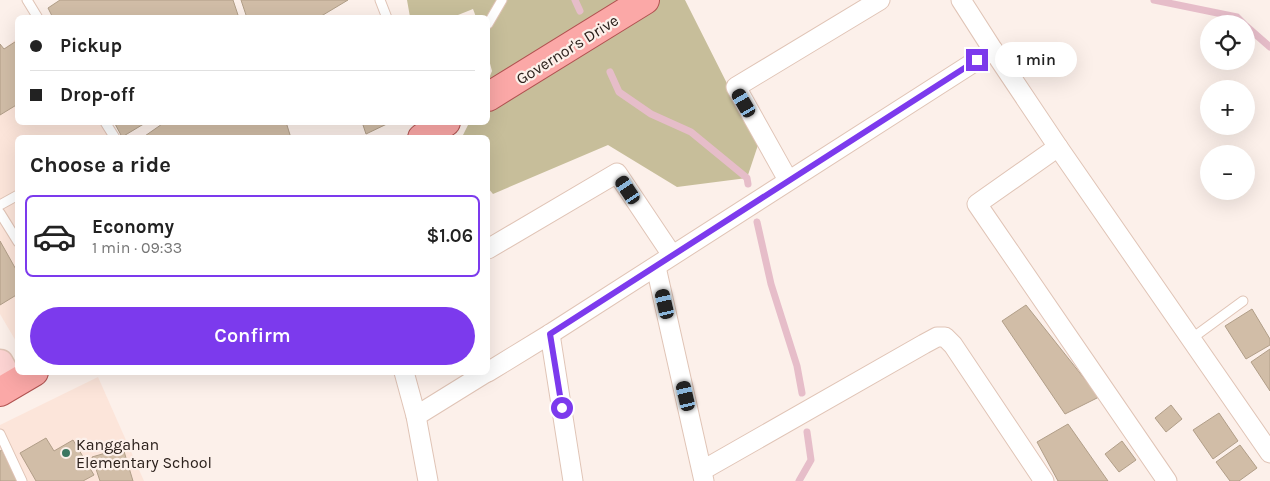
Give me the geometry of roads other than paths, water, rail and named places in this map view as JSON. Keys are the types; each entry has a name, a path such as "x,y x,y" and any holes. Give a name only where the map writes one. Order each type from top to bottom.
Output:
{"main road":[{"name":"Governor's Drive","path":"490,93 646,0"}],"street":[{"path":"788,180 736,87 880,0"},
{"path":"961,0 1058,147 1270,453"},
{"path":"490,370 550,334 993,50"},
{"path":"1058,147 977,204 1167,481"},
{"path":"490,248 617,173 672,255"},
{"path":"656,266 704,476 924,344 937,337 945,337 953,345 1044,481"},
{"path":"550,334 574,481"},
{"path":"405,375 416,416 428,481"},
{"path":"416,416 482,375"}],"lane":[{"path":"27,0 36,15"},
{"path":"380,0 386,15"},
{"path":"490,21 502,0"},
{"path":"0,205 15,197"},
{"path":"0,213 15,237"},
{"path":"1191,338 1243,301"},
{"path":"0,434 22,481"}],"waterway":[{"path":"575,0 580,11"},
{"path":"1154,0 1227,15"},
{"path":"1255,34 1270,47"},
{"path":"610,72 619,92 651,114 691,132 747,178 748,184"},
{"path":"757,222 771,284 797,366 802,393"},
{"path":"799,481 811,460 807,432"}],"place":[{"name":"Kanggahan Elementary School","path":"66,453"}]}
